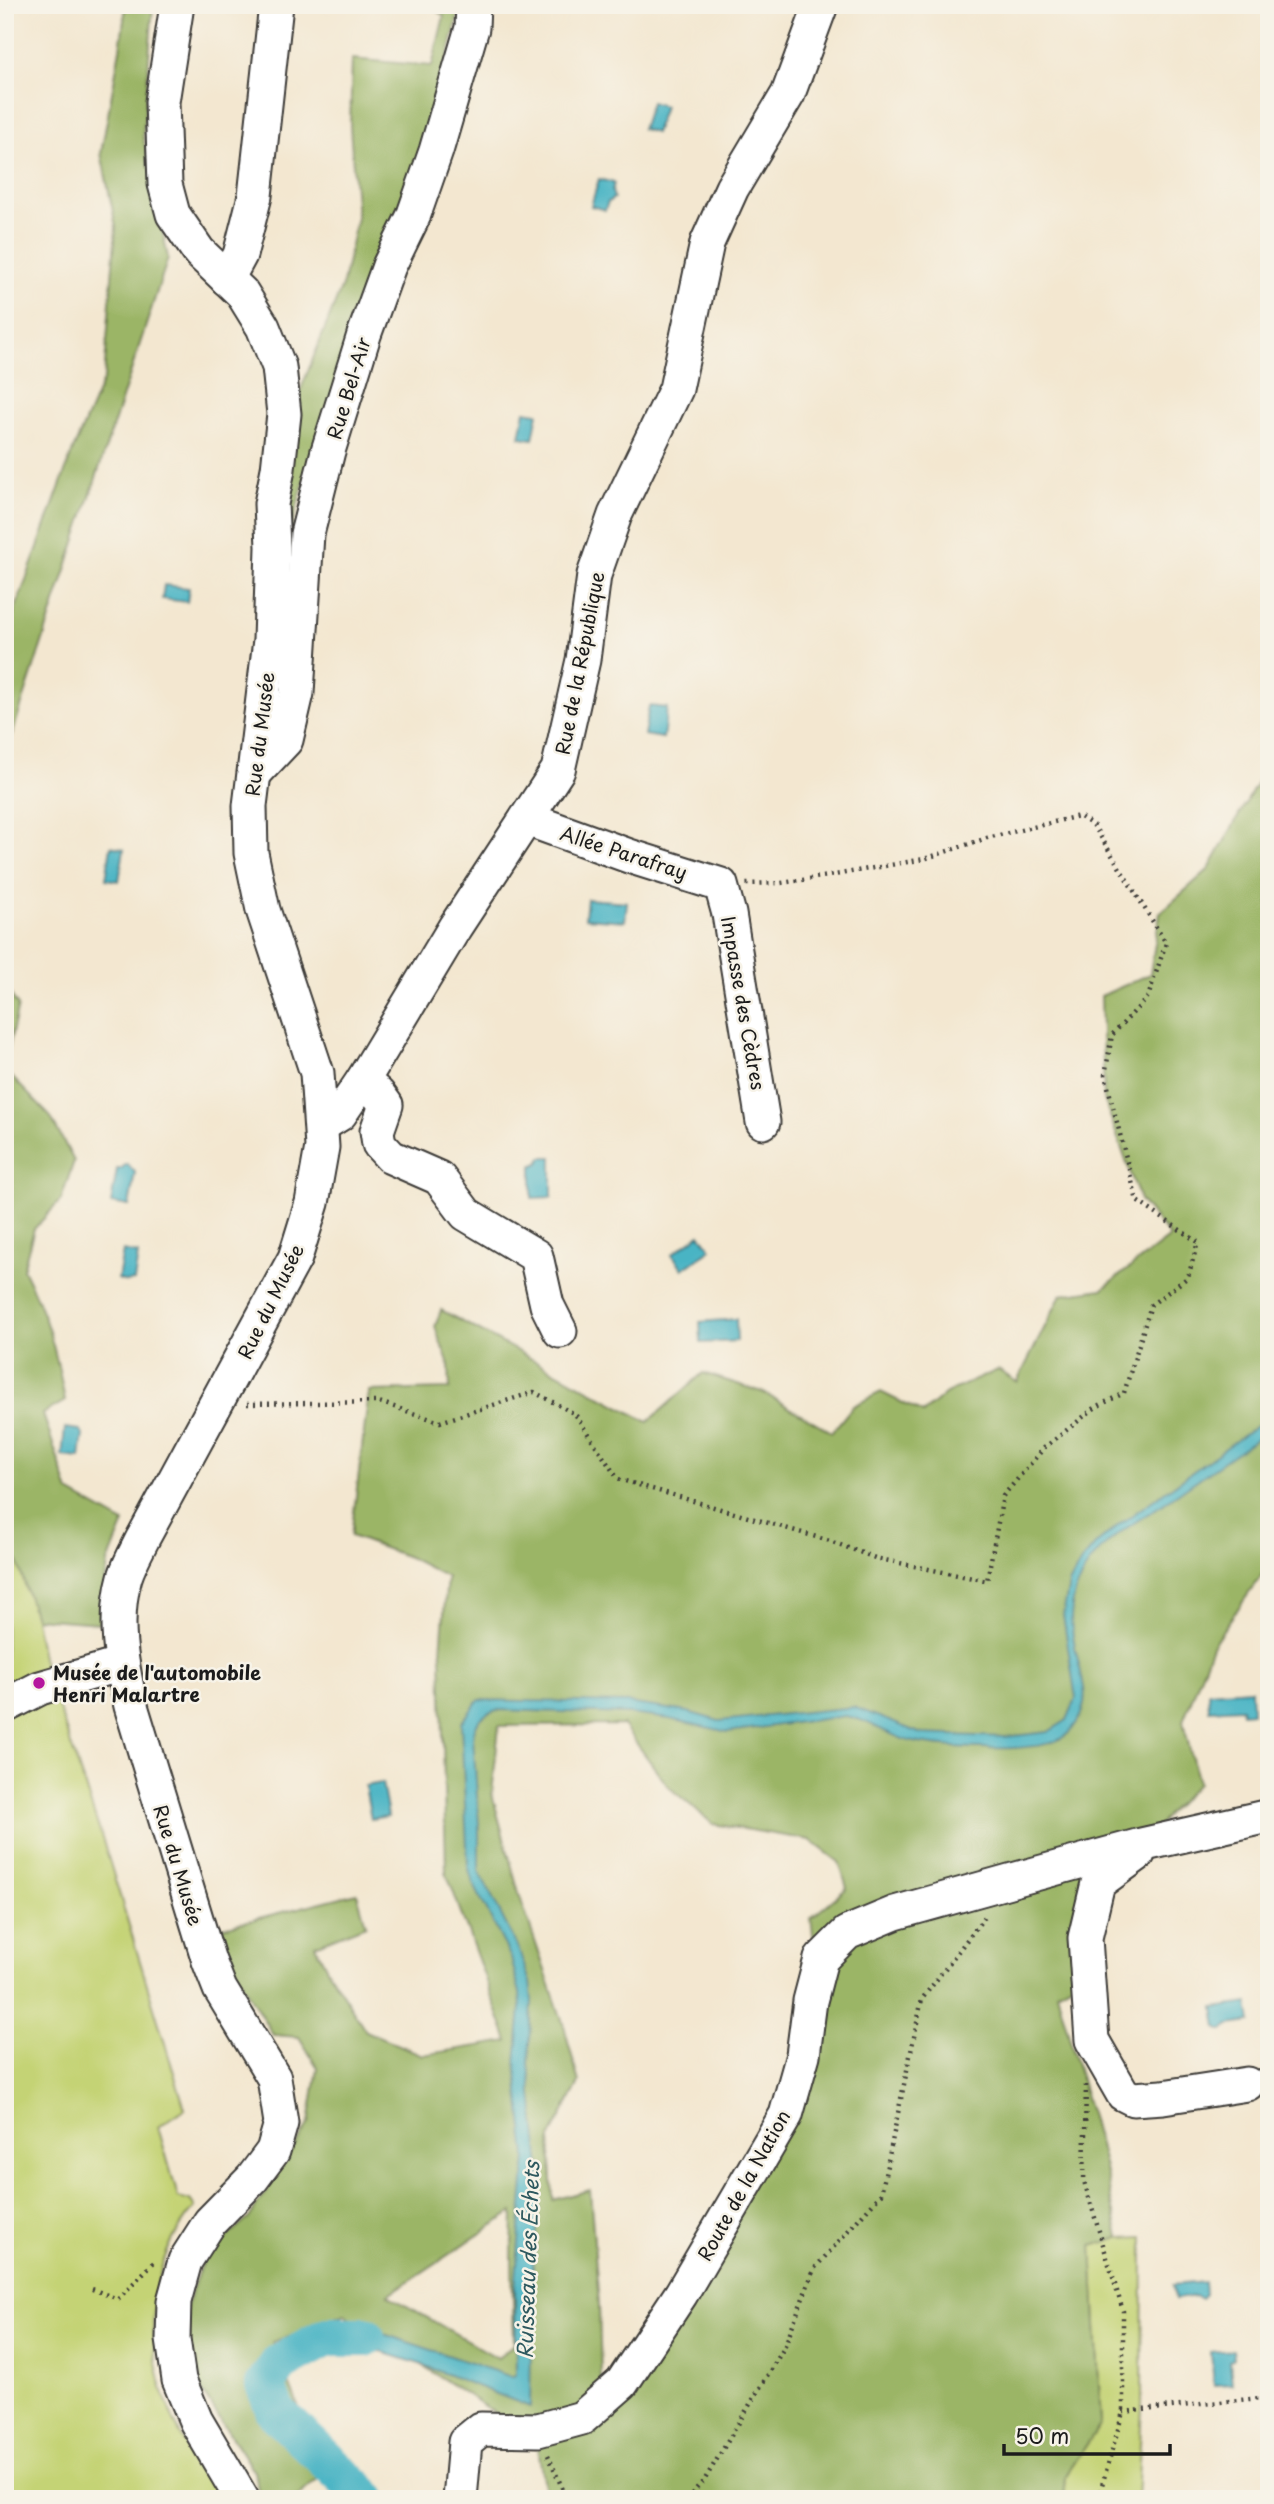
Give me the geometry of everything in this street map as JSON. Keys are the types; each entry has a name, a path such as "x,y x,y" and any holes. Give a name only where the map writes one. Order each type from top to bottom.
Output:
{"street":[{"name":"Rue du Musée","path":"177,5 162,102 165,184 173,214 186,236 242,293 263,327 279,367 284,414 271,503 270,640 250,806 251,853 263,910 317,1073 322,1125 322,1147 313,1203 295,1258 143,1538 125,1576 118,1619 122,1664 131,1706 209,1961 220,1989 274,2078 281,2123 273,2151 252,2179 210,2222 185,2261 174,2301 173,2339 179,2380 196,2421 242,2499"},
{"path":"228,279 240,255 256,196 276,5"},
{"name":"Rue Bel-Air","path":"255,773 286,740 297,693 307,534 328,451 364,335 389,266 413,217 436,151 472,28 473,5"},
{"name":"Rue de la République","path":"322,1125 340,1114 363,1080 455,927 558,770 583,660 594,575 615,515 676,388 707,243 732,188 788,94 821,5"},
{"name":"Allée Parafray","path":"527,819 629,856 721,885"},
{"name":"Impasse des Cèdres","path":"721,885 729,914 763,1122"},
{"path":"363,1080 386,1105 377,1131 379,1144 391,1157 439,1178 466,1214 536,1256 547,1305 560,1331"},
{"path":"5,1706 40,1688 122,1664"},
{"name":"Route de la Nation","path":"460,2499 465,2442 481,2429 538,2431 582,2418 622,2383 681,2294 786,2115 803,2055 810,2001 821,1959 847,1933 895,1913 1141,1845 1269,1816"},
{"path":"1141,1845 1139,1853 1098,1883 1084,1938 1092,2040 1123,2094 1133,2099 1247,2084"}],"path":[{"path":"218,1404 379,1402 440,1422 534,1392 575,1414 618,1479 830,1541 875,1558 987,1581 1003,1496 1044,1448 1096,1407 1124,1393 1151,1305 1188,1277 1198,1242 1137,1201 1105,1074 1112,1035 1148,997 1166,943 1094,826 1079,816 987,838 924,859 781,883 721,885"},
{"path":"687,2499 705,2479 784,2348 814,2269 881,2194 922,1999 988,1912"},
{"path":"1092,2040 1086,2071 1084,2181 1123,2311 1123,2412 1098,2499"},
{"path":"92,2290 118,2299 163,2253"},
{"path":"1123,2412 1269,2397"},
{"path":"538,2431 567,2499"}],"green space":[{"path":"126,5 153,5 143,136 168,258 5,756 5,638 73,450 104,378 116,227 101,153"},
{"path":"428,5 461,5 422,159 315,443 284,553 291,414 343,283 357,217 350,127 352,59 432,66 444,16"},
{"path":"1269,761 1269,1565 1213,1644 1183,1721 1198,1783 1165,1817 1092,1906 1092,1973 1057,1992 1104,2164 1119,2238 1092,2246 1101,2423 1065,2477 1063,2499 546,2499 537,2441 345,2314 273,2342 307,2428 321,2476 295,2499 260,2499 254,2472 196,2382 183,2314 204,2257 249,2218 309,2123 318,2068 299,2037 273,2035 242,1983 216,1929 357,1893 366,1925 315,1945 366,2031 423,2055 508,2041 446,1872 441,1651 447,1577 408,1557 351,1536 369,1391 450,1389 449,1365 435,1327 441,1310 648,1422 703,1373 762,1392 832,1432 853,1406 881,1392 923,1413 946,1393 998,1370 1017,1382 1061,1295 1102,1289 1170,1237 1140,1200 1104,1099 1101,996 1150,974 1160,913 1209,869","holes":["623,1725 668,1786 713,1824 810,1840 839,1862 847,1888 811,1918 821,2000 718,2255 602,2415 599,2305 590,2190 553,2200 550,2138 579,2083 564,2026 521,1900 492,1794 499,1726","513,2212 514,2343 498,2358 388,2295"]},
{"path":"5,986 18,1006 5,1066"},
{"path":"5,1070 50,1116 74,1161 61,1200 34,1229 23,1269 44,1318 62,1383 65,1401 43,1414 69,1492 124,1523 108,1562 99,1623 35,1618 5,1520"},
{"path":"5,1520 35,1618 42,1658 106,1850 185,2109 158,2127 178,2197 190,2200 195,2207 177,2232 165,2259 157,2287 153,2317 154,2347 159,2377 180,2433 217,2486 210,2499 5,2499"},
{"path":"1143,2237 1142,2407 1137,2499 1063,2499 1065,2477 1101,2423 1092,2246 1119,2238"}],"water":[{"path":"651,102 664,106 655,133 642,129"},
{"path":"599,179 614,183 614,198 608,202 605,210 591,206"},
{"path":"525,411 538,413 533,439 520,437"},
{"path":"164,585 189,588 187,602 162,599"},
{"path":"649,706 667,708 663,738 644,735"},
{"path":"111,846 124,849 119,881 106,879"},
{"path":"587,899 627,902 625,921 585,918"},
{"path":"542,1157 552,1157 552,1197 532,1198 532,1166 539,1163"},
{"path":"127,1164 135,1172 129,1206 111,1203 117,1169"},
{"path":"700,1234 711,1249 683,1269 672,1254"},
{"path":"123,1251 138,1254 134,1281 118,1279"},
{"path":"736,1319 737,1341 701,1343 700,1322"},
{"path":"1269,1417 1269,1429 1262,1435 1121,1532 1092,1559 1077,1587 1071,1616 1085,1695 1083,1709 1068,1734 1050,1743 1012,1748 928,1744 905,1740 845,1716 728,1732 670,1719 629,1714 497,1710 480,1719 473,1737 479,1871 518,1948 530,1982 532,2000 529,2065 542,2186 532,2275 530,2407 423,2365 372,2349 337,2343 315,2349 309,2332 338,2323 360,2326 512,2377 516,2374 515,2289 526,2157 516,2063 521,2008 511,1958 473,1883 468,1866 461,1723 479,1700 628,1703 688,1712 719,1721 854,1707 922,1734 1005,1737 1048,1732 1067,1720 1076,1699 1063,1615 1069,1584 1080,1563 1096,1544 1121,1523"},
{"path":"65,1428 80,1430 83,1435 80,1458 62,1456"},
{"path":"1251,1689 1252,1712 1242,1713 1241,1708 1209,1710 1208,1692"},
{"path":"382,1783 388,1816 371,1819 365,1786"},
{"path":"1248,2003 1251,2022 1229,2025 1223,2031 1217,2028 1214,2008"},
{"path":"1204,2282 1205,2295 1201,2299 1196,2296 1175,2299 1173,2285"},
{"path":"294,2340 300,2359 283,2380 282,2401 301,2431 331,2457 340,2481 284,2429 260,2395 256,2380 259,2366"},
{"path":"1233,2350 1234,2359 1230,2361 1232,2384 1214,2385 1211,2352"}],"waterway":[{"name":"Ruisseau des Échets","path":"365,2337 327,2337 280,2363 265,2385 276,2412 367,2499"}],"place":[{"name":"Musée de l'automobile Henri Malartre","path":"39,1683"}]}
